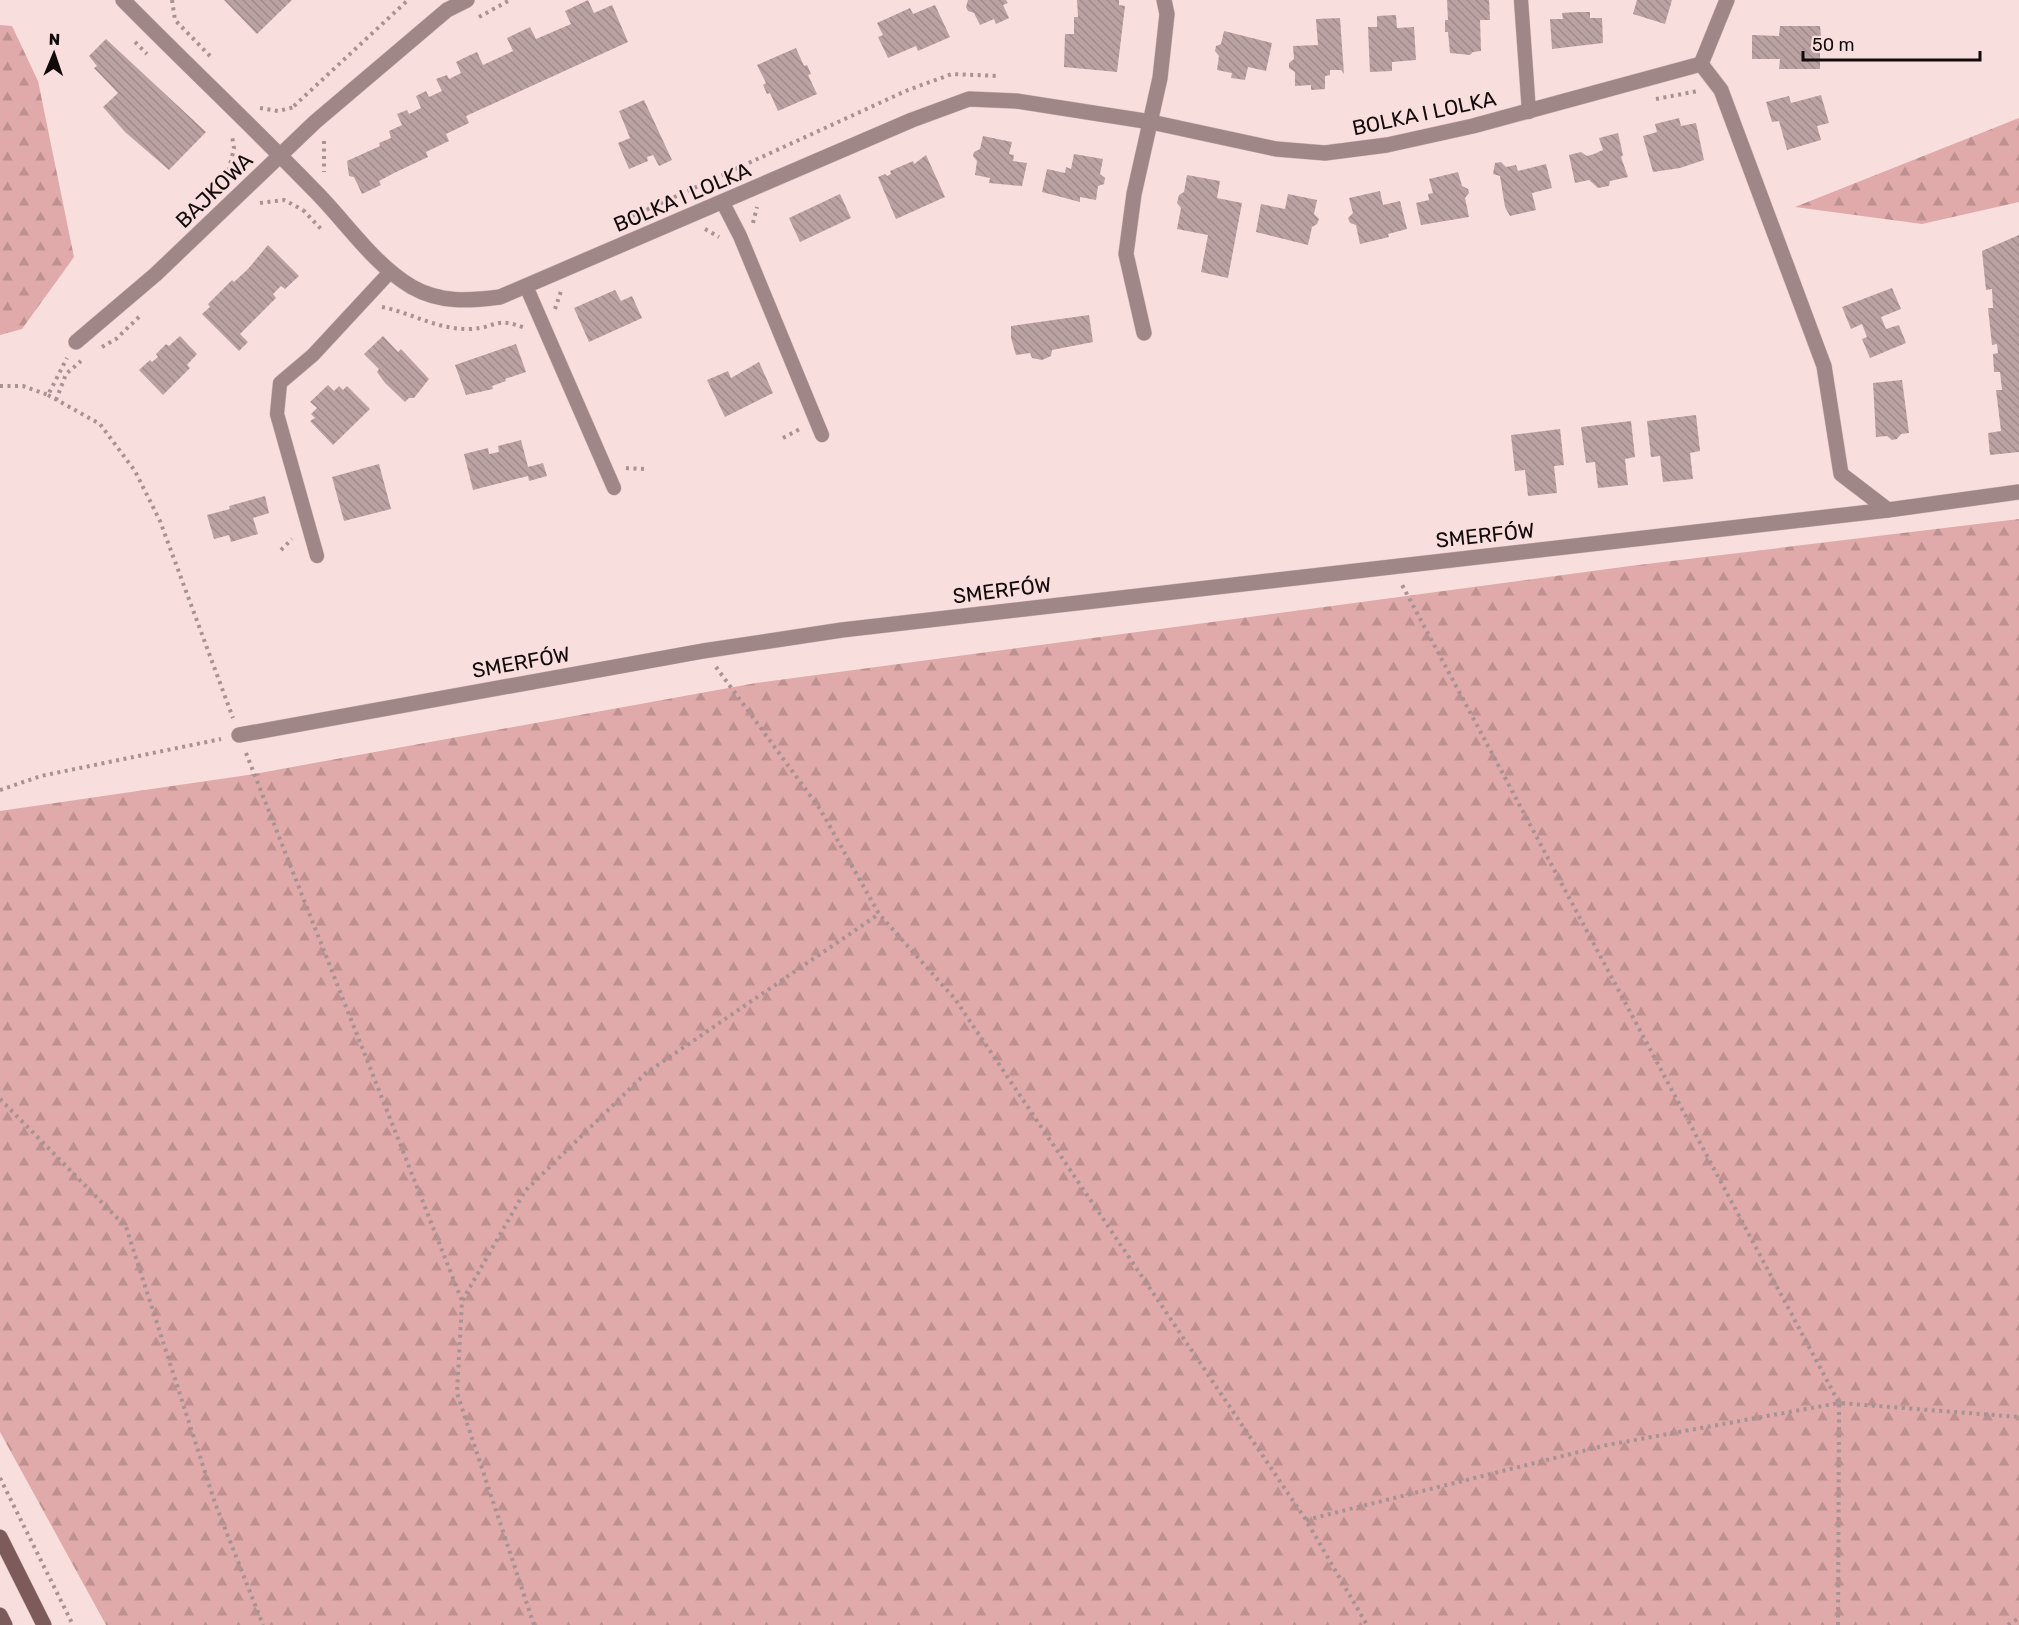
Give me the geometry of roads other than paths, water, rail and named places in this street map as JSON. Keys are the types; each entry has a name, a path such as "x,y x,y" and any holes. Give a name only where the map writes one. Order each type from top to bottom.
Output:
{"main road":[{"path":"0,1537 44,1625"},
{"path":"0,1615 5,1625"}],"street":[{"name":"BOLKA I LOLKA","path":"123,0 279,154 390,272 436,298 468,302 500,297 912,120 969,99 1016,101 1151,122 1276,149 1324,153 1387,145 1529,112 1701,64"},
{"name":"BAJKOWA","path":"76,342 156,274 279,154 447,10 467,0"},
{"path":"1144,333 1126,254 1134,194 1160,78 1167,14 1164,0"},
{"path":"1727,0 1701,64 1721,90 1824,366 1841,474 1888,510"},
{"name":"SMERFÓW","path":"239,735 704,651 842,630 1888,510 2019,492"}],"lane":[{"path":"1521,0 1529,112"},
{"path":"723,202 740,236 822,435"},
{"path":"317,556 277,414 280,382 313,355 390,272"},
{"path":"525,286 614,488"}]}
